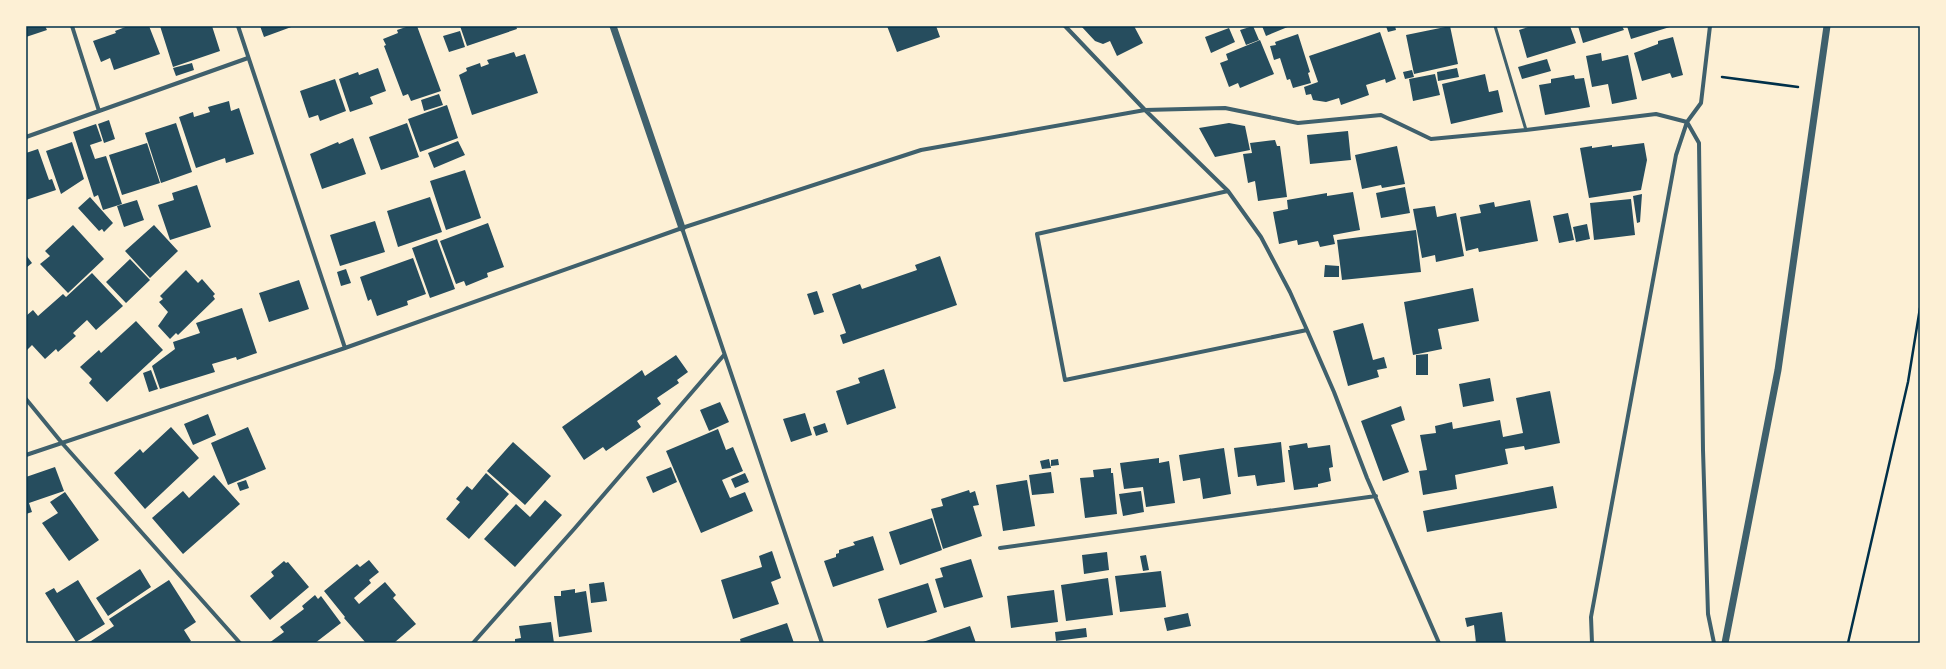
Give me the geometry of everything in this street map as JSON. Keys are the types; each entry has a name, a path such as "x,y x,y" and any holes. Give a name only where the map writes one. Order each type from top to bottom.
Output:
{"street":[{"path":"72,26 99,111"},
{"path":"238,26 345,348"},
{"path":"613,26 822,643"},
{"path":"1065,26 1145,110 1228,191 1261,237 1290,292 1307,330 1439,643"},
{"path":"1592,643 1591,617 1676,155 1687,122 1701,103 1710,26"},
{"path":"1725,643 1778,370 1827,26"},
{"path":"26,137 248,58"},
{"path":"26,455 345,348 682,228 921,150 1145,110 1225,108 1298,123 1381,114 1431,139 1526,130 1656,114 1687,122 1699,144 1703,450 1708,614 1714,643"},
{"path":"1228,191 1037,234 1065,380 1307,330"},
{"path":"473,643 575,528 724,355"},
{"path":"26,399 62,442 240,643"},
{"path":"1000,548 1376,496"}],"lane":[{"path":"1495,26 1526,130"}],"path":[{"path":"1705,75 1818,90"},
{"path":"1848,643 1908,382 1920,308"}],"building":[{"path":"26,26 45,26 47,30 26,37"},
{"path":"128,26 149,26 160,54 114,70 110,58 101,62 93,41 116,33 115,31"},
{"path":"160,26 212,26 220,51 173,67"},
{"path":"260,26 294,26 264,37"},
{"path":"409,26 417,26 441,91 411,101 408,94 403,96 384,46 386,45 383,39 398,33 397,30"},
{"path":"460,26 516,26 517,29 467,46"},
{"path":"887,26 936,26 940,37 897,52"},
{"path":"1081,26 1134,26 1143,43 1117,56 1110,41 1103,44 1095,41"},
{"path":"1253,26 1259,40 1246,45 1240,30"},
{"path":"1262,26 1290,26 1266,36"},
{"path":"1386,26 1395,26 1396,30 1388,32"},
{"path":"1450,26 1458,64 1414,74 1406,35"},
{"path":"1531,26 1570,26 1576,43 1527,58 1519,30"},
{"path":"1578,26 1622,26 1624,30 1583,43"},
{"path":"1627,26 1673,26 1631,39"},
{"path":"1229,28 1235,42 1211,53 1205,37"},
{"path":"460,31 465,47 449,52 443,36"},
{"path":"1380,32 1396,79 1386,83 1385,79 1366,85 1369,95 1341,105 1339,98 1326,102 1313,100 1311,94 1306,95 1304,87 1318,82 1309,56"},
{"path":"1298,34 1310,72 1308,73 1311,83 1293,88 1290,79 1287,80 1280,58 1274,60 1270,46 1276,45 1275,42"},
{"path":"1673,37 1683,75 1672,78 1670,73 1642,81 1634,53 1658,44 1658,41"},
{"path":"1260,40 1274,74 1240,88 1238,83 1229,87 1220,63 1228,60 1226,54"},
{"path":"514,52 516,57 525,54 538,93 472,115 459,75 467,71 466,68 480,63 481,67 489,64 487,60"},
{"path":"1601,53 1602,61 1628,55 1637,99 1612,104 1608,84 1592,87 1586,56"},
{"path":"1547,59 1551,71 1522,79 1518,67"},
{"path":"192,63 194,70 176,76 173,68"},
{"path":"378,68 386,91 370,97 373,104 350,112 339,79 358,72 359,75"},
{"path":"1457,68 1459,77 1438,81 1437,72"},
{"path":"1412,70 1414,77 1405,79 1403,72"},
{"path":"1435,74 1440,95 1413,101 1409,79"},
{"path":"1485,74 1489,92 1498,90 1503,112 1451,124 1442,84"},
{"path":"1574,75 1575,79 1584,78 1590,107 1545,115 1539,85 1551,83 1551,79"},
{"path":"335,79 346,111 320,121 318,115 309,118 300,91"},
{"path":"439,94 443,105 424,111 421,100"},
{"path":"229,101 231,111 239,108 254,154 226,163 225,158 196,168 179,117 193,112 194,117 210,112 208,107"},
{"path":"447,105 458,138 420,152 408,119"},
{"path":"109,120 115,139 104,143 98,124"},
{"path":"176,123 192,172 161,183 145,133"},
{"path":"407,123 419,157 381,170 369,137"},
{"path":"1229,123 1245,126 1250,150 1215,157 1199,128"},
{"path":"96,124 102,141 90,145 95,159 106,156 122,204 103,210 98,195 94,197 73,132"},
{"path":"1348,131 1351,160 1310,164 1307,135"},
{"path":"353,138 366,174 322,189 310,154 338,142 339,144"},
{"path":"1275,140 1277,146 1280,146 1287,197 1258,201 1255,181 1248,183 1243,154 1252,153 1250,143"},
{"path":"458,141 465,155 434,168 428,153"},
{"path":"72,142 84,179 61,194 46,151"},
{"path":"147,143 160,183 122,195 109,155"},
{"path":"1644,143 1647,160 1641,190 1589,198 1580,148 1612,145 1612,147"},
{"path":"1397,146 1405,184 1382,188 1381,185 1362,189 1355,155"},
{"path":"38,149 49,180 52,179 56,190 26,200 26,153"},
{"path":"465,170 481,218 446,230 430,181"},
{"path":"197,185 211,227 170,240 158,205 174,200 172,193"},
{"path":"1405,187 1410,213 1381,218 1376,193"},
{"path":"1353,192 1360,230 1333,235 1335,244 1320,247 1318,241 1298,245 1297,240 1279,244 1273,212 1288,209 1287,200 1327,193 1327,196"},
{"path":"1642,194 1640,222 1637,223 1633,196"},
{"path":"90,197 113,223 104,232 102,229 99,231 78,208"},
{"path":"430,197 442,232 398,247 387,211"},
{"path":"1631,199 1635,235 1594,240 1590,203"},
{"path":"137,200 144,220 124,227 117,206"},
{"path":"1530,200 1538,241 1479,252 1478,248 1466,251 1460,217 1481,213 1479,205 1494,202 1495,207"},
{"path":"1435,206 1437,217 1456,213 1464,256 1436,262 1435,255 1422,258 1413,209"},
{"path":"1568,213 1574,240 1559,243 1553,216"},
{"path":"375,221 385,252 340,266 330,235"},
{"path":"488,223 504,267 487,273 488,277 466,286 464,281 456,284 440,241"},
{"path":"1587,224 1590,239 1576,242 1573,227"},
{"path":"73,225 104,259 68,293 40,264 50,256 45,251"},
{"path":"154,225 178,251 150,278 125,251"},
{"path":"1416,230 1421,272 1342,280 1337,240"},
{"path":"437,239 455,289 430,298 412,248"},
{"path":"26,255 32,263 26,268"},
{"path":"940,256 957,305 843,344 840,335 846,333 832,294 860,284 862,289 917,270 915,265"},
{"path":"413,258 426,294 407,301 408,305 377,316 371,299 368,301 360,277"},
{"path":"130,259 150,280 126,303 106,282"},
{"path":"1325,265 1339,266 1339,277 1324,277"},
{"path":"346,269 351,283 341,286 337,272"},
{"path":"186,270 198,283 202,279 215,294 213,296 215,299 178,335 176,333 170,339 158,326 168,312 159,302 163,299 160,296"},
{"path":"92,273 123,306 96,330 87,320 73,333 76,336 58,352 56,349 45,359 32,345 26,351 26,316 33,310 38,316 63,294 66,297"},
{"path":"299,280 309,309 269,322 259,293"},
{"path":"1473,288 1479,321 1438,329 1442,349 1413,355 1404,302"},
{"path":"817,291 824,312 814,315 807,294"},
{"path":"242,308 257,353 237,360 236,357 212,364 215,372 160,389 152,366 175,349 173,342 200,333 196,323"},
{"path":"136,321 163,350 107,402 89,383 92,379 80,367 99,350 101,353"},
{"path":"1363,323 1373,360 1384,357 1387,368 1377,370 1379,377 1348,386 1333,331"},
{"path":"1428,354 1428,375 1416,375 1416,355"},
{"path":"676,355 688,372 677,380 679,383 657,398 661,404 637,421 641,427 606,451 603,447 584,460 562,427 642,370 645,376"},
{"path":"884,369 896,408 847,425 836,391 860,383 858,378"},
{"path":"151,370 158,389 149,392 143,373"},
{"path":"1490,378 1494,401 1463,407 1459,384"},
{"path":"1550,391 1560,443 1525,450 1524,446 1505,449 1508,464 1455,475 1457,489 1423,495 1419,471 1427,470 1420,435 1436,433 1435,426 1452,422 1453,429 1500,420 1503,437 1523,433 1516,398"},
{"path":"720,402 729,422 709,431 700,410"},
{"path":"1401,406 1405,420 1391,425 1409,472 1383,481 1361,421"},
{"path":"805,413 812,435 791,442 783,419"},
{"path":"208,414 216,435 193,445 184,424"},
{"path":"825,423 828,432 816,436 813,427"},
{"path":"171,427 199,458 145,509 114,473 140,449 143,453"},
{"path":"248,427 266,469 228,485 211,443"},
{"path":"718,429 726,450 733,447 743,471 722,480 730,498 745,492 753,511 701,533 666,451"},
{"path":"513,442 551,476 525,505 487,471"},
{"path":"1281,442 1285,482 1257,486 1255,475 1238,477 1234,448"},
{"path":"1307,443 1308,448 1330,445 1333,467 1329,468 1331,481 1318,484 1318,487 1294,490 1288,450 1290,450 1289,446"},
{"path":"1224,448 1231,494 1203,499 1200,478 1183,481 1179,455"},
{"path":"1159,458 1159,463 1169,461 1175,503 1146,507 1143,487 1124,489 1120,463"},
{"path":"1049,459 1051,468 1042,469 1040,461"},
{"path":"1058,459 1059,465 1051,466 1051,460"},
{"path":"55,467 64,491 29,503 32,512 26,514 26,477"},
{"path":"671,467 677,482 653,493 646,477"},
{"path":"1111,468 1111,473 1113,473 1117,514 1085,518 1080,478 1094,477 1093,470"},
{"path":"1051,472 1054,493 1032,495 1029,475"},
{"path":"486,473 509,494 469,539 446,519 460,502 456,499 467,486 472,490"},
{"path":"745,473 749,482 735,488 731,479"},
{"path":"214,475 240,504 183,554 152,518 183,491 189,498"},
{"path":"246,480 249,488 240,491 237,483"},
{"path":"1027,480 1035,526 1003,531 996,485"},
{"path":"1553,486 1557,508 1427,532 1423,511"},
{"path":"969,490 970,493 975,491 979,505 973,506 982,536 943,549 931,509 943,506 941,499"},
{"path":"1141,491 1144,512 1123,516 1119,494"},
{"path":"65,492 99,540 69,561 42,523 58,513 50,502"},
{"path":"545,500 562,515 515,567 484,539 516,504 530,517"},
{"path":"932,518 942,550 900,565 889,532"},
{"path":"873,536 884,570 833,587 824,561 836,557 839,550 855,545 853,542"},
{"path":"772,551 781,578 771,582 779,604 733,619 721,580 762,567 759,556"},
{"path":"1107,552 1109,570 1084,574 1082,555"},
{"path":"1146,555 1149,570 1143,571 1140,556"},
{"path":"971,559 983,597 944,608 935,579 943,577 940,568"},
{"path":"369,560 379,572 369,580 371,583 354,598 359,604 385,582 396,595 393,598 416,624 395,642 396,643 366,643 344,618 345,617 324,591 357,564 360,567"},
{"path":"284,561 286,563 288,562 309,587 270,620 250,596 274,576 271,572"},
{"path":"140,569 151,587 108,616 96,598"},
{"path":"1161,571 1166,607 1120,612 1115,576"},
{"path":"1108,578 1113,615 1066,621 1061,585"},
{"path":"78,580 105,624 76,642 45,593 54,588 57,593"},
{"path":"169,580 196,622 184,630 191,641 188,643 88,643 114,626 109,619"},
{"path":"604,582 607,601 591,603 589,584"},
{"path":"928,583 937,612 887,628 878,599"},
{"path":"575,589 575,593 586,591 592,632 559,637 554,596 561,596 561,591"},
{"path":"1054,590 1058,622 1011,628 1007,596"},
{"path":"315,595 318,599 321,596 341,623 315,643 269,643 284,632 280,627 304,609 302,606"},
{"path":"1502,612 1506,643 1476,643 1474,625 1467,627 1465,618"},
{"path":"1188,613 1191,626 1167,631 1164,618"},
{"path":"551,622 554,643 515,643 515,639 521,638 519,626"},
{"path":"787,623 794,643 741,643 740,639"},
{"path":"970,626 976,643 920,643"},
{"path":"1086,628 1087,637 1056,641 1055,632"}]}
